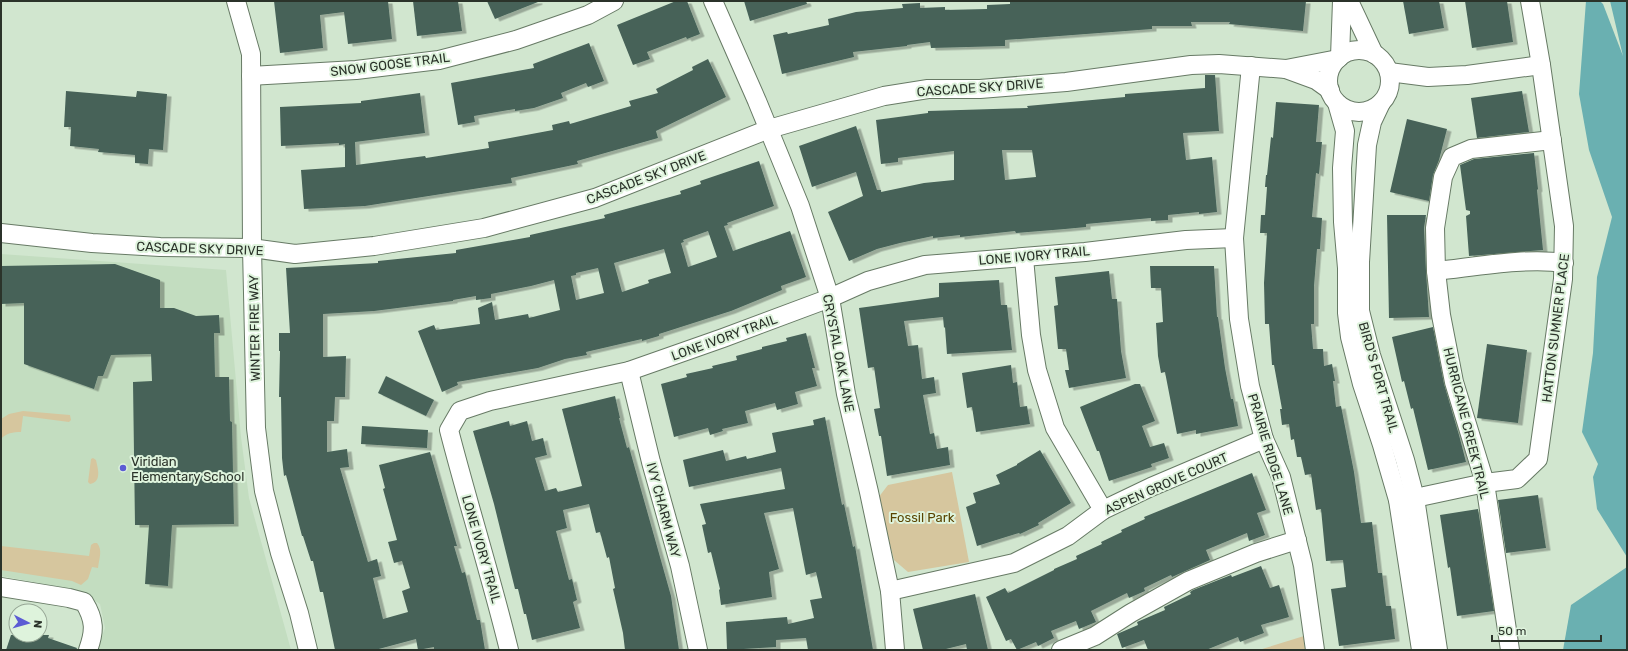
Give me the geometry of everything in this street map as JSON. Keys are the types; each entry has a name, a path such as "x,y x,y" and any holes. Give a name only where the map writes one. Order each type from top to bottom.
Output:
{"street":[{"name":"WINTER FIRE WAY","path":"236,1 250,54 256,428 264,491 308,650"},
{"name":"SNOW GOOSE TRAIL","path":"251,76 356,70 439,60 516,40 588,14 614,1"},
{"name":"CRYSTAL OAK LANE","path":"713,1 769,129 800,206 830,298 846,394 890,591 895,650"},
{"path":"1339,58 1342,1"},
{"path":"1350,1 1374,54"},
{"name":"HATTON SUMNER PLACE","path":"1406,499 1485,483 1517,479 1538,458 1564,263 1564,226 1541,65 1530,1"},
{"path":"1384,99 1390,80 1389,72 1385,64 1374,54 1365,50 1348,52 1339,58 1333,65 1329,82 1334,96 1345,108 1354,111 1364,111 1373,108 1384,99 1428,77"},
{"name":"CASCADE SKY DRIVE","path":"1286,69 1339,58"},
{"name":"CASCADE SKY DRIVE","path":"1,233 92,243 160,247 252,248 295,254 374,246 484,228 596,198 769,129 884,96 928,89 980,89 1066,82 1191,65 1219,64 1286,69 1316,80 1334,96"},
{"path":"1389,72 1428,77 1467,75 1541,65"},
{"name":"PRAIRIE RIDGE LANE","path":"1251,66 1234,238 1239,319 1250,386 1264,439 1281,477 1303,565 1315,650"},
{"name":"BIRD'S FORT TRAIL","path":"1334,96 1345,131 1342,176 1343,222 1347,268 1354,312"},
{"name":"BIRD'S FORT TRAIL","path":"1384,99 1372,122 1367,145 1360,255 1350,337 1362,384 1382,445 1406,499 1438,650"},
{"name":"HURRICANE CREEK TRAIL","path":"1510,650 1485,483 1454,382 1441,315 1436,271 1434,228 1443,177 1452,157 1471,149 1552,140"},
{"name":"LONE IVORY TRAIL","path":"509,650 498,603 472,520 450,428 460,411 490,401 630,371 830,298 868,282 925,265 1024,258 1186,240 1234,238"},
{"path":"1024,258 1031,335 1036,363 1055,428 1103,510"},
{"path":"1436,271 1508,263 1551,261 1564,263"},
{"name":"IVY CHARM WAY","path":"630,371 651,462 680,566 698,650"},
{"name":"ASPEN GROVE COURT","path":"890,591 1014,563 1068,536 1103,510 1151,487 1264,439"},
{"name":"BIRD'S FORT TRAIL","path":"1406,499 1421,650"},
{"path":"1061,650 1095,636 1131,613 1188,581 1256,553 1297,540"},
{"path":"1,587 69,598 84,602 91,613 94,628 88,650"}],"shaded area":[{"name":"Viridian Elementary School","path":"1,254 226,270 241,437 249,498 291,650 97,650 105,628 100,604 77,590 1,576"}],"green space":[{"path":"23,411 70,415 71,420 69,422 23,416 21,432 10,433 1,439 1,419 9,414"},
{"path":"93,458 96,460 98,467 98,478 94,483 90,484 88,482 91,459"},
{"name":"Fossil Park","path":"952,472 969,562 908,572 894,560 878,498 888,485"},
{"path":"97,543 100,549 98,568 92,567 88,579 81,585 72,581 1,570 1,546 89,556 91,545"},
{"path":"1304,636 1305,650 1259,650"}],"water":[{"path":"1586,1 1600,1 1603,4 1623,56 1610,1 1627,1 1627,557 1597,509 1593,477 1598,464 1582,432 1593,353 1597,277 1612,217 1589,150 1579,94"},
{"path":"1627,567 1627,650 1563,650 1571,605"}],"building":[{"path":"274,1 388,1 392,39 348,44 344,12 320,15 323,48 280,53"},
{"path":"413,1 458,1 462,31 417,36"},
{"path":"487,1 538,1 538,2 495,19"},
{"path":"676,1 687,1 700,34 687,39 686,37 647,52 650,59 633,65 617,25"},
{"path":"744,1 806,1 807,4 750,21"},
{"path":"1010,1 1306,1 1303,31 1229,24 1230,22 1191,22 1192,26 1152,26 1152,29 1005,40 1005,46 931,48 930,42 853,52 854,57 782,74 773,35 787,32 788,34 829,25 828,19 856,12 903,8 902,4 920,3 920,8 945,7 945,10 987,9 987,5 1010,4"},
{"path":"1403,1 1439,1 1444,28 1409,34"},
{"path":"1465,1 1507,1 1513,42 1472,48"},
{"path":"589,43 604,81 588,87 586,83 561,93 563,98 534,108 515,111 515,109 474,116 475,122 458,125 451,83 534,68 533,64"},
{"path":"708,59 726,97 656,131 658,138 577,161 578,164 511,178 512,183 365,206 304,209 301,170 345,167 345,144 281,146 280,107 361,103 361,101 420,93 425,133 355,142 356,165 425,156 426,158 489,148 488,142 553,130 552,125 569,121 570,124 631,106 629,101 658,93 656,89 693,70 692,67"},
{"path":"1205,75 1215,75 1219,131 1183,133 1186,160 1212,157 1217,212 1168,215 1168,220 1151,221 1151,218 1086,224 1086,227 1065,229 1016,233 1015,231 960,237 960,235 933,238 933,236 877,249 849,261 828,212 863,196 856,172 812,187 799,146 856,126 877,190 881,190 881,192 924,183 954,180 954,151 898,158 898,162 881,164 876,120 928,113 928,111 1028,108 1027,106 1125,97 1125,94 1205,88","holes":["1002,150 1032,150 1036,177 1005,180"]},
{"path":"66,91 136,97 137,91 167,94 163,150 149,149 148,164 135,163 135,155 98,152 99,149 70,146 71,127 64,127"},
{"path":"1522,91 1529,132 1477,138 1471,98"},
{"path":"1276,102 1319,105 1316,142 1322,142 1319,174 1316,173 1312,217 1322,218 1320,249 1317,249 1314,286 1314,324 1311,324 1313,349 1323,349 1324,366 1332,364 1335,381 1333,381 1336,407 1341,406 1354,472 1361,523 1372,522 1378,573 1382,573 1386,606 1391,606 1395,639 1339,646 1331,589 1346,587 1343,560 1326,561 1321,509 1316,510 1311,474 1305,475 1301,457 1297,457 1294,439 1291,440 1289,424 1282,425 1280,409 1282,409 1274,365 1272,365 1269,324 1265,324 1264,283 1267,233 1260,233 1261,215 1265,215 1267,187 1265,187 1266,175 1271,137 1273,138"},
{"path":"1407,119 1447,129 1439,160 1433,175 1429,201 1390,192"},
{"path":"1534,153 1543,250 1469,256 1466,216 1470,214 1470,211 1466,210 1460,165 1474,159"},
{"path":"759,161 774,206 727,223 728,225 724,226 733,251 790,231 806,277 781,286 782,290 731,311 659,334 659,336 642,341 642,339 586,352 587,355 565,359 538,368 457,382 458,385 442,392 418,331 434,325 436,330 480,324 478,308 492,302 495,320 528,314 529,318 560,310 554,280 491,294 491,298 476,300 476,296 453,301 374,311 323,314 323,357 346,356 345,397 335,397 334,421 327,421 327,452 347,449 349,467 340,468 368,562 377,559 381,576 373,578 383,619 408,612 402,591 410,588 402,561 394,563 388,542 397,540 383,489 385,488 379,465 430,452 457,546 454,546 462,573 465,572 477,620 480,620 485,650 434,650 434,647 418,650 416,639 375,650 335,650 323,592 320,592 313,561 311,561 302,536 286,475 284,476 282,458 281,397 279,397 279,333 290,333 286,268 378,263 378,261 456,253 456,250 530,237 530,235 605,218 604,215 681,194 680,191 701,184 700,181","holes":["708,231 717,257 688,267 681,243 684,242 683,240","664,249 671,273 648,280 649,283 622,292 614,263","598,268 604,293 576,300 571,276 576,275 576,273"]},
{"path":"1387,215 1426,215 1424,228 1429,317 1389,318"},
{"path":"115,264 160,280 160,308 174,308 196,316 219,315 220,333 214,333 215,377 229,377 230,421 232,422 234,524 172,525 168,586 145,584 149,525 135,525 133,382 152,381 151,354 111,355 103,376 98,376 94,389 24,364 24,303 1,304 1,266"},
{"path":"1150,266 1214,266 1217,317 1225,368 1238,426 1196,434 1196,430 1177,434 1165,372 1161,373 1158,356 1156,323 1163,322 1161,288 1151,288"},
{"path":"1109,271 1112,299 1117,299 1121,351 1126,378 1069,388 1065,370 1069,370 1066,349 1058,349 1054,306 1058,305 1055,277"},
{"path":"999,280 1001,305 1007,305 1012,350 947,354 943,317 904,321 908,346 918,345 922,379 934,377 936,393 923,395 930,434 934,433 937,449 948,447 950,465 887,476 881,436 879,436 874,409 880,408 874,367 868,368 859,308 939,297 939,283"},
{"path":"1433,327 1444,384 1466,462 1428,470 1413,408 1411,409 1404,381 1402,382 1392,337"},
{"path":"806,333 815,368 812,368 817,386 795,392 798,404 777,410 775,403 745,411 748,423 722,429 723,431 710,435 708,428 674,437 661,384 687,377 686,374 713,368 712,366 737,360 736,356 762,349 762,347 787,341 786,338"},
{"path":"1487,344 1527,350 1518,423 1477,418"},
{"path":"1011,365 1013,383 1017,382 1020,407 1027,406 1030,424 976,432 972,407 967,408 962,373"},
{"path":"386,376 434,400 426,416 378,393"},
{"path":"1135,384 1140,384 1155,421 1142,426 1150,447 1164,443 1169,458 1151,464 1152,467 1109,481 1099,451 1097,451 1080,407"},
{"path":"615,396 627,448 629,447 671,596 679,650 625,650 623,633 613,589 615,588 609,557 607,558 600,532 596,533 589,504 563,510 567,528 556,531 569,580 572,579 577,600 573,602 580,628 532,640 518,589 515,589 494,504 473,431 509,421 510,426 527,421 532,441 543,438 547,455 535,458 545,491 556,488 558,492 582,486 562,409"},
{"path":"825,417 842,505 844,504 853,547 855,546 873,650 808,650 806,638 776,640 776,647 727,650 726,622 787,617 788,624 814,618 810,600 822,598 816,572 806,575 793,508 764,513 779,569 769,572 772,597 721,605 720,589 711,552 708,553 702,525 706,524 700,504 785,489 781,468 689,487 683,460 723,450 726,461 746,456 747,459 776,452 772,433 814,425 813,420"},
{"path":"362,426 428,430 427,448 361,444"},
{"path":"1040,450 1071,503 1038,523 1039,525 1020,534 1019,533 977,546 966,507 976,503 973,493 1000,484 996,475 1017,465"},
{"path":"1252,473 1266,510 1257,513 1265,535 1249,541 1247,533 1206,550 1210,560 1172,577 1171,575 1144,588 1145,591 1129,598 1127,593 1091,611 1096,622 1079,629 1076,621 1051,631 1054,638 1038,646 1036,642 1017,650 1011,639 1006,641 986,597 1005,588 1008,593 1077,559 1076,556 1102,544 1101,542 1122,532 1121,530 1145,519 1144,517"},
{"path":"1538,495 1546,548 1506,553 1498,500"},
{"path":"1478,509 1494,611 1457,616 1450,567 1448,568 1440,515"},
{"path":"1261,566 1270,588 1279,585 1289,617 1261,625 1264,633 1240,642 1238,637 1206,650 1148,650 1144,640 1122,648 1117,634 1138,625 1137,622 1165,610 1164,607 1191,594 1190,592 1193,590 1231,575 1232,577"},
{"path":"975,594 988,650 967,650 966,644 942,650 923,650 913,609"},
{"path":"48,638 77,648 76,650 6,650 8,643 48,643"}],"place":[{"name":"Viridian Elementary School","path":"123,468"}]}
